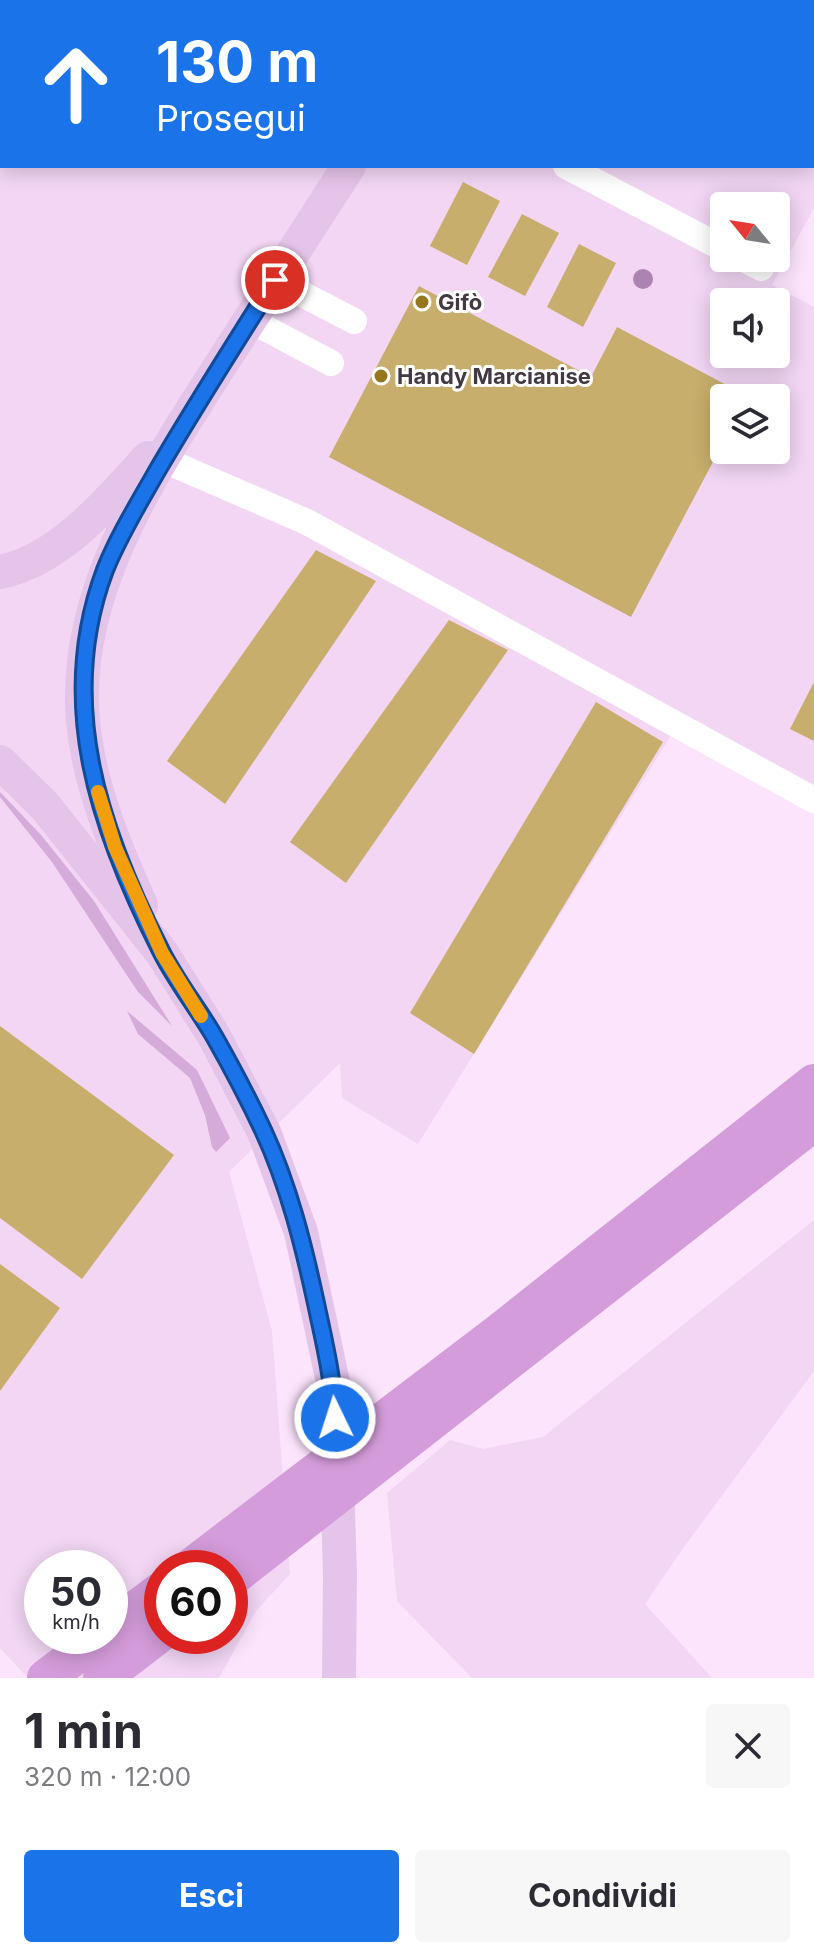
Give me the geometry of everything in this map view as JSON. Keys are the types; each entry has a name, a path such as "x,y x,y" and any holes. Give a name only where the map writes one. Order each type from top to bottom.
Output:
{"highway":[{"path":"248,1564 814,1083"},
{"path":"215,1550 814,1122"},
{"path":"102,1678 144,1646"},
{"path":"46,1678 77,1654"}],"main road":[{"path":"162,953 115,847 88,755 83,719 83,670 92,617 105,570 130,517 194,407 345,168"},
{"path":"0,572 13,570 60,544 103,508 194,407"},
{"path":"0,762 44,805 162,953 214,1036 264,1132 301,1232 334,1387 340,1575 339,1678"},
{"path":"321,1678 340,1575"}],"lane":[{"path":"570,168 710,242"},
{"path":"275,280 354,321"},
{"path":"250,320 331,363"},
{"path":"164,460 307,522 814,800"}],"shaded area":[{"path":"0,168 814,168 814,208 790,252 790,192 710,192 710,272 779,272 772,285 778,288 710,288 710,368 790,368 790,294 814,307 814,787 683,716 418,1144 342,1098 340,1063 229,1172 272,1331 290,1574 256,1611 248,1625 248,1550 144,1550 144,1654 232,1654 219,1678 28,1678 0,1648"},
{"path":"0,792 41,835 94,901 172,1026 138,992 52,862 0,797"},
{"path":"127,1011 197,1070 230,1138 216,1152 190,1078 138,1034"},
{"path":"814,1220 814,1371 645,1604 712,1678 472,1678 397,1601 387,1493 450,1440 483,1449 543,1437"}],"building":[{"path":"463,182 500,201 467,265 430,246"},
{"path":"522,214 559,233 525,296 488,277"},
{"path":"579,244 616,263 583,327 547,307"},
{"path":"419,286 591,377 617,327 725,384 710,384 712,464 631,617 329,457"},
{"path":"316,550 376,581 225,804 167,761"},
{"path":"449,620 508,650 346,883 290,842"},
{"path":"814,682 814,741 790,729"},
{"path":"596,702 663,742 474,1054 410,1013"},
{"path":"0,1026 174,1155 82,1279 0,1218"},
{"path":"0,1264 60,1308 0,1391"}],"slow traffic":[{"path":"98,792 115,847 162,953 201,1016"}],"place":[{"name":"Gifò","path":"422,302"},
{"name":"Handy Marcianise","path":"381,376"}],"route":[{"path":"275,280 194,407 130,517 105,570 92,617 83,670 83,719 88,755 115,847 162,953 214,1036 264,1132 301,1232 334,1387 335,1418"}]}
